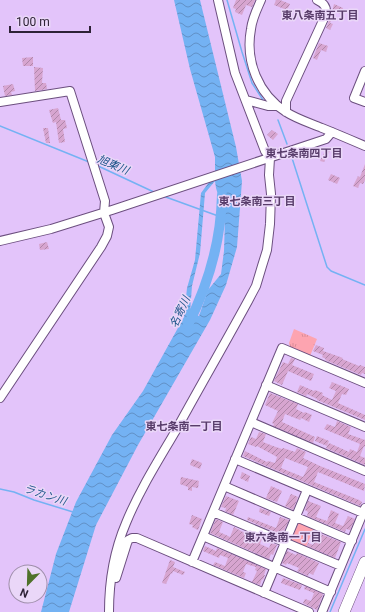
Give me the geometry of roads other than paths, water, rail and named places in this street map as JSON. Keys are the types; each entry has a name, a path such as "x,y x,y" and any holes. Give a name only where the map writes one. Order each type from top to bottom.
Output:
{"highway":[{"path":"344,612 365,562"}],"street":[{"path":"109,612 110,590 119,543 126,522 256,286 267,250 271,194 268,175 270,158 265,151 235,73 218,0"},
{"path":"261,0 252,21 250,30 250,55 257,80 264,92 286,112 365,146"},
{"path":"286,112 286,101 326,14 324,4 316,0"},
{"path":"365,71 354,98 365,102"},
{"path":"0,102 70,91 105,201 104,213 109,227 107,236 0,398"},
{"path":"246,100 268,106 278,106"},
{"path":"0,241 51,229 104,213 270,158 326,138 332,132"},
{"path":"192,562 282,348 365,383"},
{"path":"266,385 365,427"},
{"path":"250,422 365,471"},
{"path":"235,459 307,490 364,510 322,612"},
{"path":"224,486 352,541"},
{"path":"264,593 307,490"},
{"path":"213,512 341,566"},
{"path":"203,536 331,592"},
{"path":"104,612 106,593 113,586 128,540 132,538 137,538 309,612"}],"water":[{"path":"174,0 200,0 236,147 242,181 237,247 226,285 210,320 138,445 96,525 69,612 41,612 43,604 48,604 48,585 56,554 76,502 112,435 143,391 184,317 187,288 195,260 201,193 215,174 215,157 190,69","holes":["215,181 225,218 224,251 221,274 208,290 199,316 190,312 192,286 200,253 205,193"]}],"waterway":[{"path":"227,0 252,83 263,100"},
{"path":"278,120 287,144"},
{"name":"旭東川","path":"0,126 89,162"},
{"path":"292,158 327,267 331,271 365,285"},
{"name":"旭東川","path":"96,165 156,193"},
{"name":"名寄川","path":"188,325 208,278 219,229 222,195"},
{"name":"旭東川","path":"163,196 221,217"},
{"name":"ラカン川","path":"0,489 14,492 73,512"},
{"path":"330,612 365,529"}],"district":[{"name":"東八条南五丁目","path":"320,15"},
{"name":"東七条南四丁目","path":"304,153"},
{"name":"東七条南三丁目","path":"257,201"},
{"name":"東七条南一丁目","path":"184,426"},
{"name":"東六条南一丁目","path":"283,537"}]}
